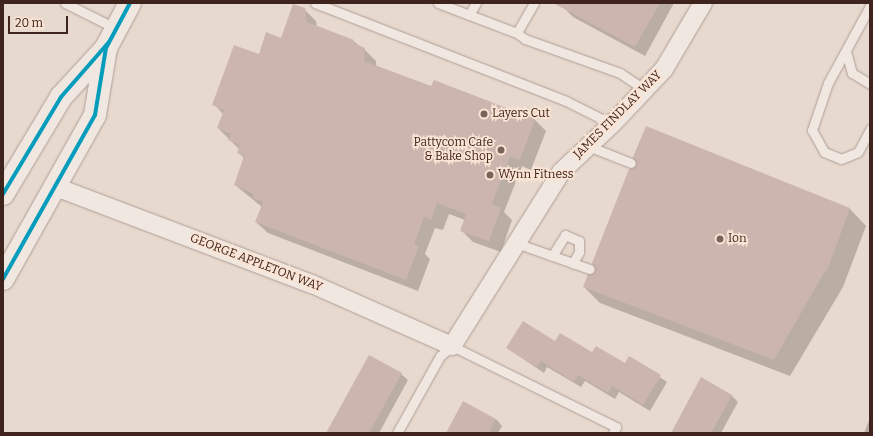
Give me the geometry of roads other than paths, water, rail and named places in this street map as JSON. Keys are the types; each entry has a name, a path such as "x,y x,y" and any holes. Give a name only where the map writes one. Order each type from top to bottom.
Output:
{"main road":[{"path":"3,194 61,97 106,48 130,3"},
{"path":"3,279 56,187 95,115 106,48"}],"street":[{"name":"JAMES FINDLAY WAY","path":"452,346 561,172 612,124 664,69 703,3"},
{"name":"GEORGE APPLETON WAY","path":"56,187 312,284 452,346"}],"lane":[{"path":"65,3 117,29"},
{"path":"315,3 326,5 558,98 612,124"},
{"path":"438,3 517,33 525,38 620,73 645,90"},
{"path":"469,15 476,3"},
{"path":"517,33 534,3"},
{"path":"870,6 828,84 812,130 824,152 841,159 858,152 870,129"},
{"path":"846,51 852,73 870,84"},
{"path":"588,146 631,163"},
{"path":"552,256 565,235 579,241 579,252 573,263"},
{"path":"516,243 590,269"},
{"path":"397,433 440,356 452,346 616,427 613,433"}],"place":[{"name":"Layers Cut","path":"484,114"},
{"name":"Pattycom Cafe & Bake Shop","path":"501,150"},
{"name":"Wynn Fitness","path":"490,175"},
{"name":"Ion","path":"720,239"}]}
